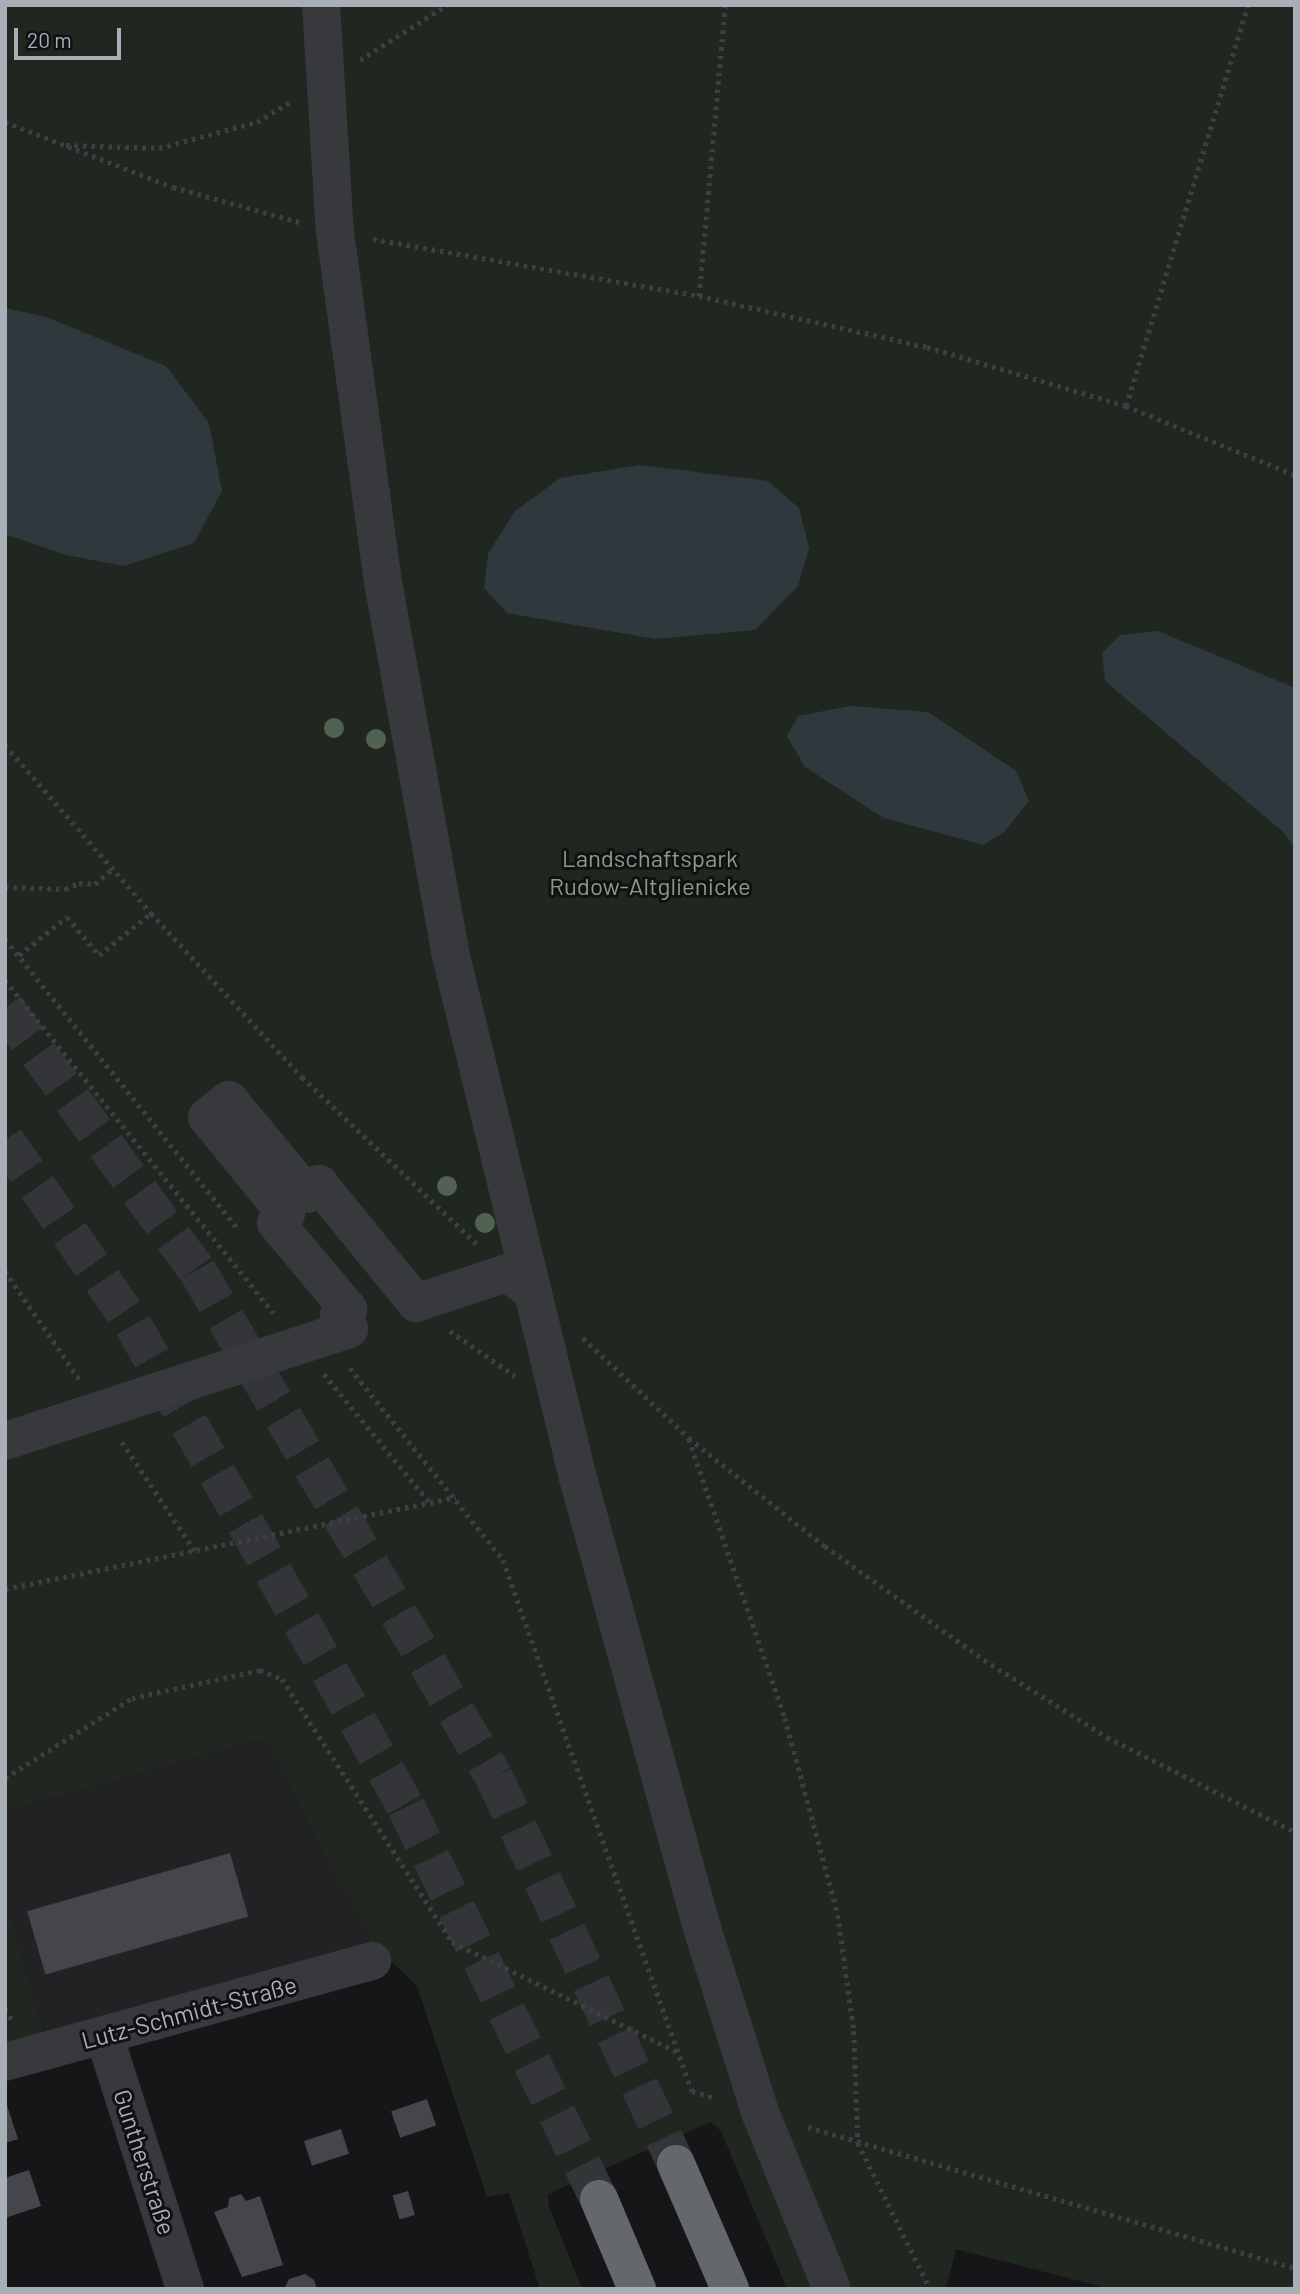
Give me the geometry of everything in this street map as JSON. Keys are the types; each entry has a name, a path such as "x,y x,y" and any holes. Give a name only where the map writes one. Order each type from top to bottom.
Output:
{"highway":[{"path":"676,2164 730,2289"},
{"path":"599,2199 637,2289"}],"street":[{"path":"321,5 335,232 383,582 450,952 519,1282 561,1409 702,1928 744,2108 832,2289"},
{"path":"5,1441 349,1329 340,1315 348,1309 276,1223 286,1214 207,1117 229,1100 307,1194 319,1184 416,1303 519,1282"},
{"name":"Lutz-Schmidt-Straße","path":"5,2062 372,1961"},
{"name":"Guntherstraße","path":"104,2035 185,2289"}],"path":[{"path":"61,145 159,148 257,121 447,5"},
{"path":"699,296 725,5"},
{"path":"1126,406 1248,5"},
{"path":"5,122 173,187 335,232 699,296 927,347 1126,406 1295,475"},
{"path":"5,745 151,913 302,1077 519,1282"},
{"path":"5,887 65,889 79,883 95,884 112,869"},
{"path":"19,955 66,916 99,955 151,913"},
{"path":"5,939 240,1232"},
{"path":"5,980 313,1342 456,1497 463,1512 503,1560 692,2091 858,2143 1295,2268"},
{"path":"416,1303 561,1409"},
{"path":"581,1337 689,1438 825,1546 984,1660 1107,1738 1295,1832"},
{"path":"313,1342 430,1503"},
{"path":"689,1438 785,1718 838,1915 854,2031 858,2143 930,2289"},
{"path":"5,1589 456,1497"},
{"path":"5,1778 132,1698 260,1670 282,1679 452,1941 678,2052"}],"shaded area":[{"path":"5,308 46,317 166,366 209,423 222,491 194,543 124,566 66,555 5,534"},
{"path":"640,465 768,481 799,508 809,548 798,586 755,630 655,639 507,613 484,588 488,554 514,512 560,478"},
{"path":"1158,631 1295,688 1295,848 1283,832 1105,681 1102,653 1120,635"},
{"path":"850,706 928,712 1016,771 1029,801 1004,832 983,845 884,818 805,767 787,736 798,716"},
{"path":"264,1739 371,1942 45,2037 5,1897 5,1812"}],"green space":[{"name":"Landschaftspark Rudow-Altglienicke","path":"5,5 1295,5 1295,2289 1111,2289 956,2249 946,2289 787,2289 721,2131 710,2122 548,2194 548,2204 582,2289 540,2289 509,2193 487,2197 417,1986 371,1942 264,1739 5,1812"},
{"path":"5,1897 45,2037 5,2048"}],"building":[{"path":"230,1853 248,1916 45,1975 27,1911"},
{"path":"5,2099 18,2139 5,2143"},
{"path":"427,2099 436,2125 400,2138 391,2111"},
{"path":"341,2129 349,2154 312,2166 304,2141"},
{"path":"29,2170 41,2206 5,2218 5,2178"},
{"path":"408,2191 415,2215 400,2219 393,2195"},
{"path":"241,2194 246,2201 260,2196 283,2265 242,2277 214,2212 228,2207 229,2198"},
{"path":"305,2274 314,2280 317,2289 284,2289 289,2279"}],"tunnel":[{"path":"5,1008 197,1270 494,1777 676,2164"},
{"path":"5,1140 133,1325 406,1807 599,2199"}]}
